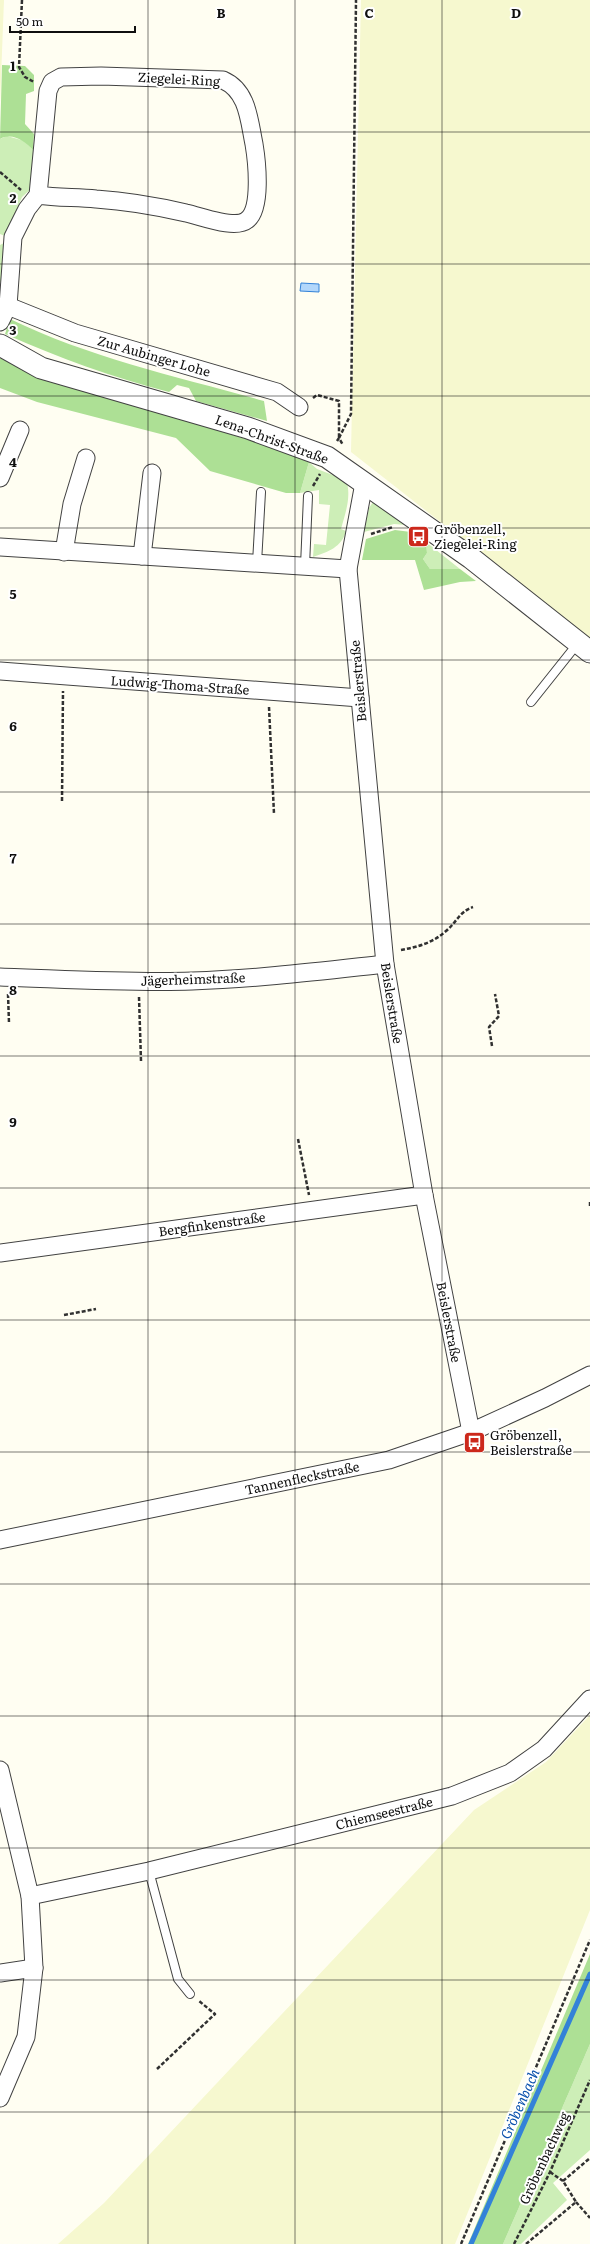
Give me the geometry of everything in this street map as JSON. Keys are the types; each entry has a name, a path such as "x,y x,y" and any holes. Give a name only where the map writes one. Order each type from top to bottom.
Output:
{"street":[{"name":"Ziegelei-Ring","path":"36,198 126,201 237,224 246,222 252,216 255,206 257,165 250,124 240,92 232,84 218,80 101,76 61,77 52,82 48,90"},
{"path":"0,322 8,306 13,237 27,209 36,198 48,90"},
{"name":"Zur Aubinger Lohe","path":"8,306 75,333 277,392 299,407"},
{"name":"Lena-Christ-Straße","path":"0,345 41,368 248,428 327,457 471,558 584,647"},
{"path":"0,478 20,430"},
{"path":"64,552 72,504 86,458"},
{"path":"142,556 152,473"},
{"name":"Beislerstraße","path":"364,483 348,569 360,698 390,957 424,1195 471,1432"},
{"path":"0,547 348,569"},
{"name":"Ludwig-Thoma-Straße","path":"0,671 360,698"},
{"name":"Jägerheimstraße","path":"3,977 139,982 192,981 267,976 390,957"},
{"name":"Bergfinkenstraße","path":"0,1254 424,1195"},
{"name":"Tannenfleckstraße","path":"0,1540 389,1460 471,1432 545,1398 590,1375"},
{"name":"Chiemseestraße","path":"30,1896 148,1871 452,1796 510,1774 544,1749 590,1698"},
{"path":"0,1770 30,1896 34,1968 26,2037 0,2098"},
{"path":"0,1973 34,1968"}],"lane":[{"path":"257,563 261,492"},
{"path":"305,566 308,496"},
{"path":"531,702 584,647"},
{"path":"148,1871 178,1979 190,1994"}],"path":[{"path":"22,0 19,67 25,77 48,90"},
{"path":"299,407 317,395 339,401 339,438 351,414 356,0"},
{"path":"0,172 36,198"},
{"path":"308,496 323,468"},
{"path":"62,800 64,676"},
{"path":"268,691 274,814"},
{"path":"390,957 421,946 446,932 463,910 473,907"},
{"path":"3,977 9,1023"},
{"path":"139,982 141,1061"},
{"path":"492,1046 489,1027 499,1016 495,994"},
{"path":"298,1139 311,1210"},
{"path":"64,1315 96,1309"},
{"path":"461,2244 590,1940"},
{"path":"157,2069 214,2014 190,1994"},
{"name":"Gröbenbachweg","path":"514,2244 550,2172 590,2082"},
{"path":"563,2181 590,2158"},
{"path":"550,2172 563,2181 576,2202 590,2218"},
{"path":"526,2244 576,2202"}],"green space":[{"path":"0,0 4,0 0,104"},
{"path":"361,0 590,0 590,639 351,452"},
{"path":"2,65 25,66 34,75 34,91 26,94 25,124 34,134 33,150 18,138 9,136 0,139"},
{"path":"7,136 25,141 33,150 32,188 22,197 5,236 0,234 0,139"},
{"path":"4,243 2,281 0,282 0,245"},
{"path":"10,319 40,333 103,356 264,401 267,421 196,401 189,388 177,385 169,392 106,373 45,351 5,334"},
{"path":"0,358 37,376 263,444 309,462 300,493 286,493 210,471 176,438 37,402 0,388"},
{"path":"309,462 317,469 346,480 348,486 348,499 341,529 346,531 344,537 334,548 313,557 314,544 326,545 330,505 319,504 319,490 300,493"},
{"path":"373,502 407,525 394,524 364,532 369,508"},
{"path":"395,530 411,532 426,542 427,553 423,559 430,569 460,569 476,581 460,582 424,590 415,560 362,560 366,539"},
{"path":"426,542 460,569 430,569 423,559 427,553"},
{"path":"590,1715 590,1910 455,2244 58,2244 104,2203 474,1810 546,1762"},
{"path":"590,1954 590,2044 503,2244 468,2244"},
{"path":"590,2044 590,2150 553,2183 567,2200 521,2244 503,2244"}],"water":[{"path":"301,283 319,284 319,292 300,291"}],"waterway":[{"name":"Gröbenbach","path":"471,2244 590,1974"}],"place":[{"name":"Gröbenzell, Ziegelei-Ring","path":"419,536"},
{"name":"Gröbenzell, Beislerstraße","path":"474,1442"}]}
